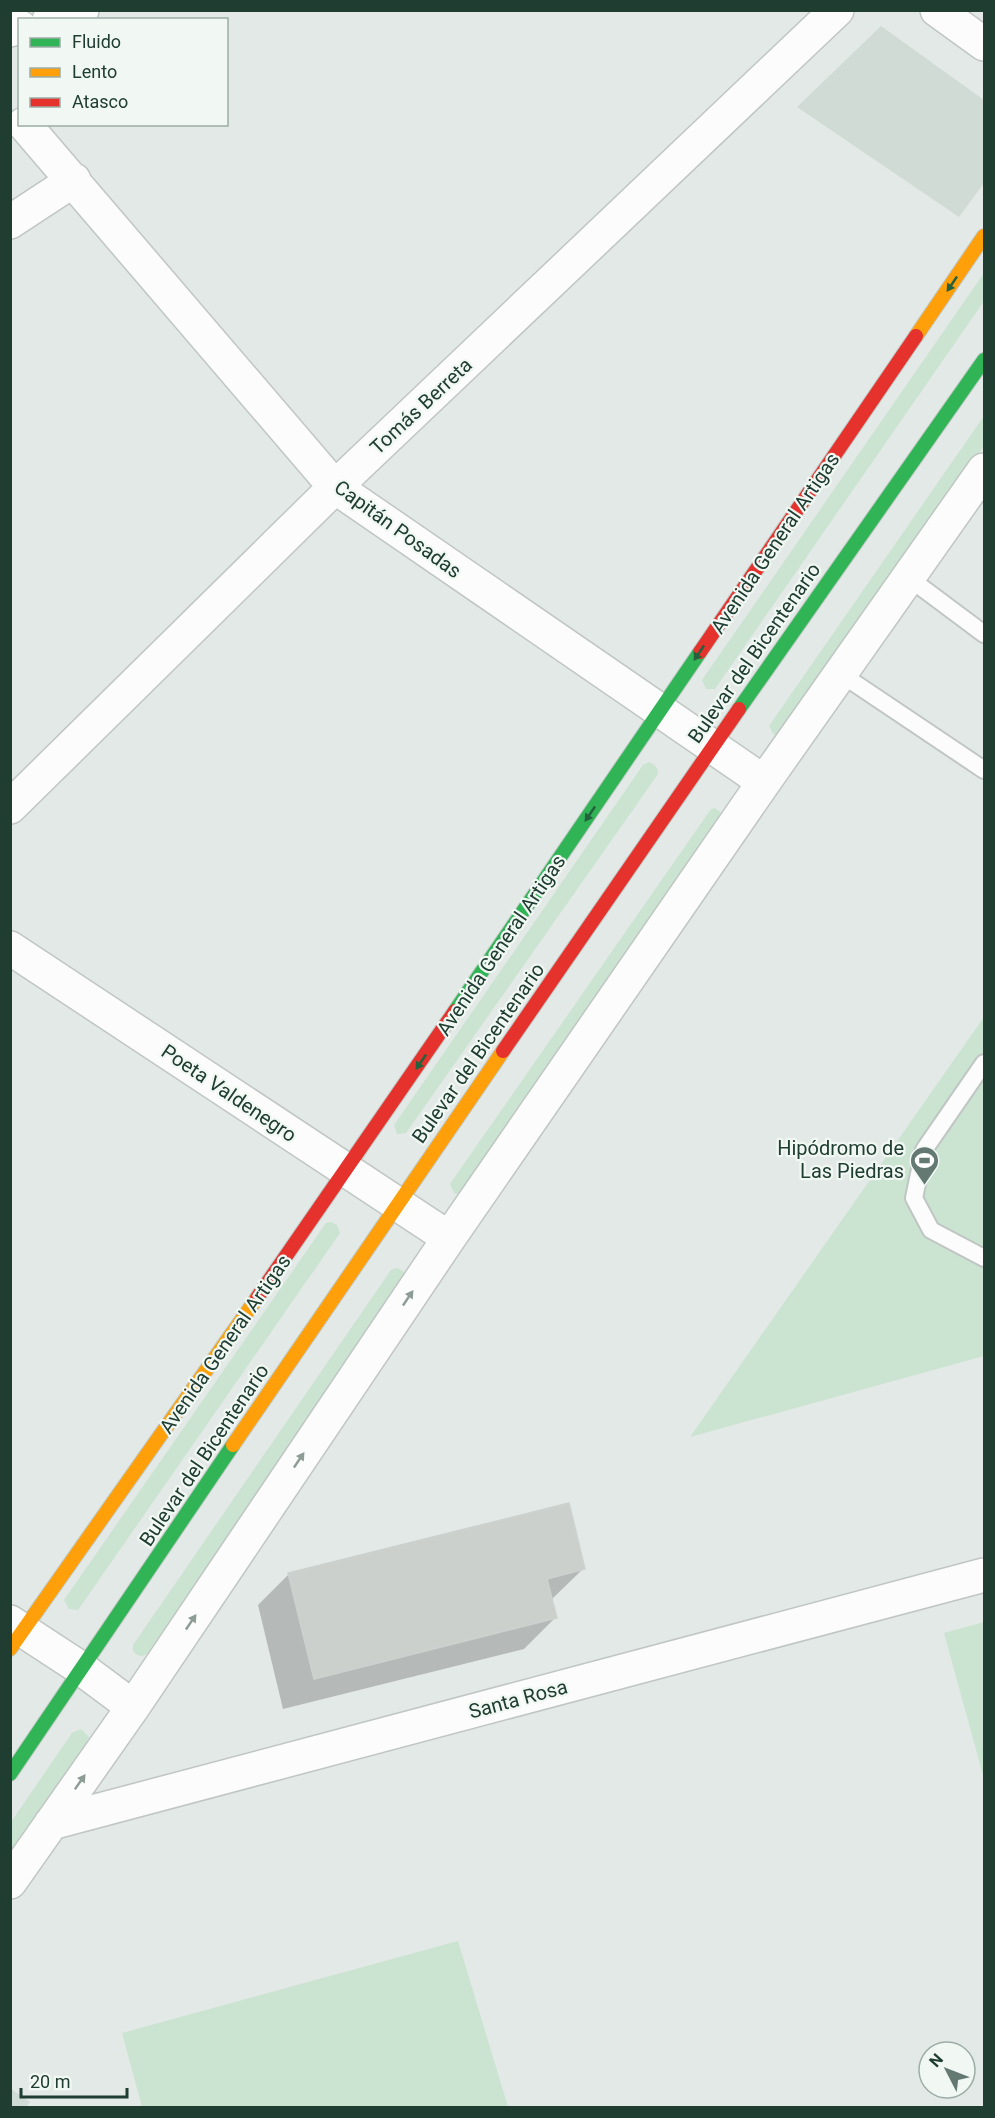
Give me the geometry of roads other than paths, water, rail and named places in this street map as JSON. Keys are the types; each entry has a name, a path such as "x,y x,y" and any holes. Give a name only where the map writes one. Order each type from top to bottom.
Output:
{"street":[{"path":"56,18 82,10"},
{"name":"Tomás Berreta","path":"10,807 335,487 837,10"},
{"path":"937,10 984,44"},
{"name":"Capitán Posadas","path":"26,126 335,487 764,782"},
{"path":"10,222 74,180"},
{"name":"Avenida General Artigas","path":"15,1634 346,1171 984,236"},
{"name":"Bulevar del Bicentenario","path":"10,1774 397,1204 712,747 984,360"},
{"path":"10,1882 133,1707 449,1238 764,782 984,471"},
{"name":"Poeta Valdenegro","path":"10,948 449,1238"},
{"name":"Santa Rosa","path":"51,1823 984,1575"},
{"path":"15,1634 82,1669 133,1707"}],"lane":[{"path":"909,578 984,634"},
{"path":"842,674 984,770"},
{"path":"984,1063 924,1150 914,1198 931,1230 984,1258"}],"place":[{"name":"Hipódromo de Las Piedras","path":"925,1186"}]}
